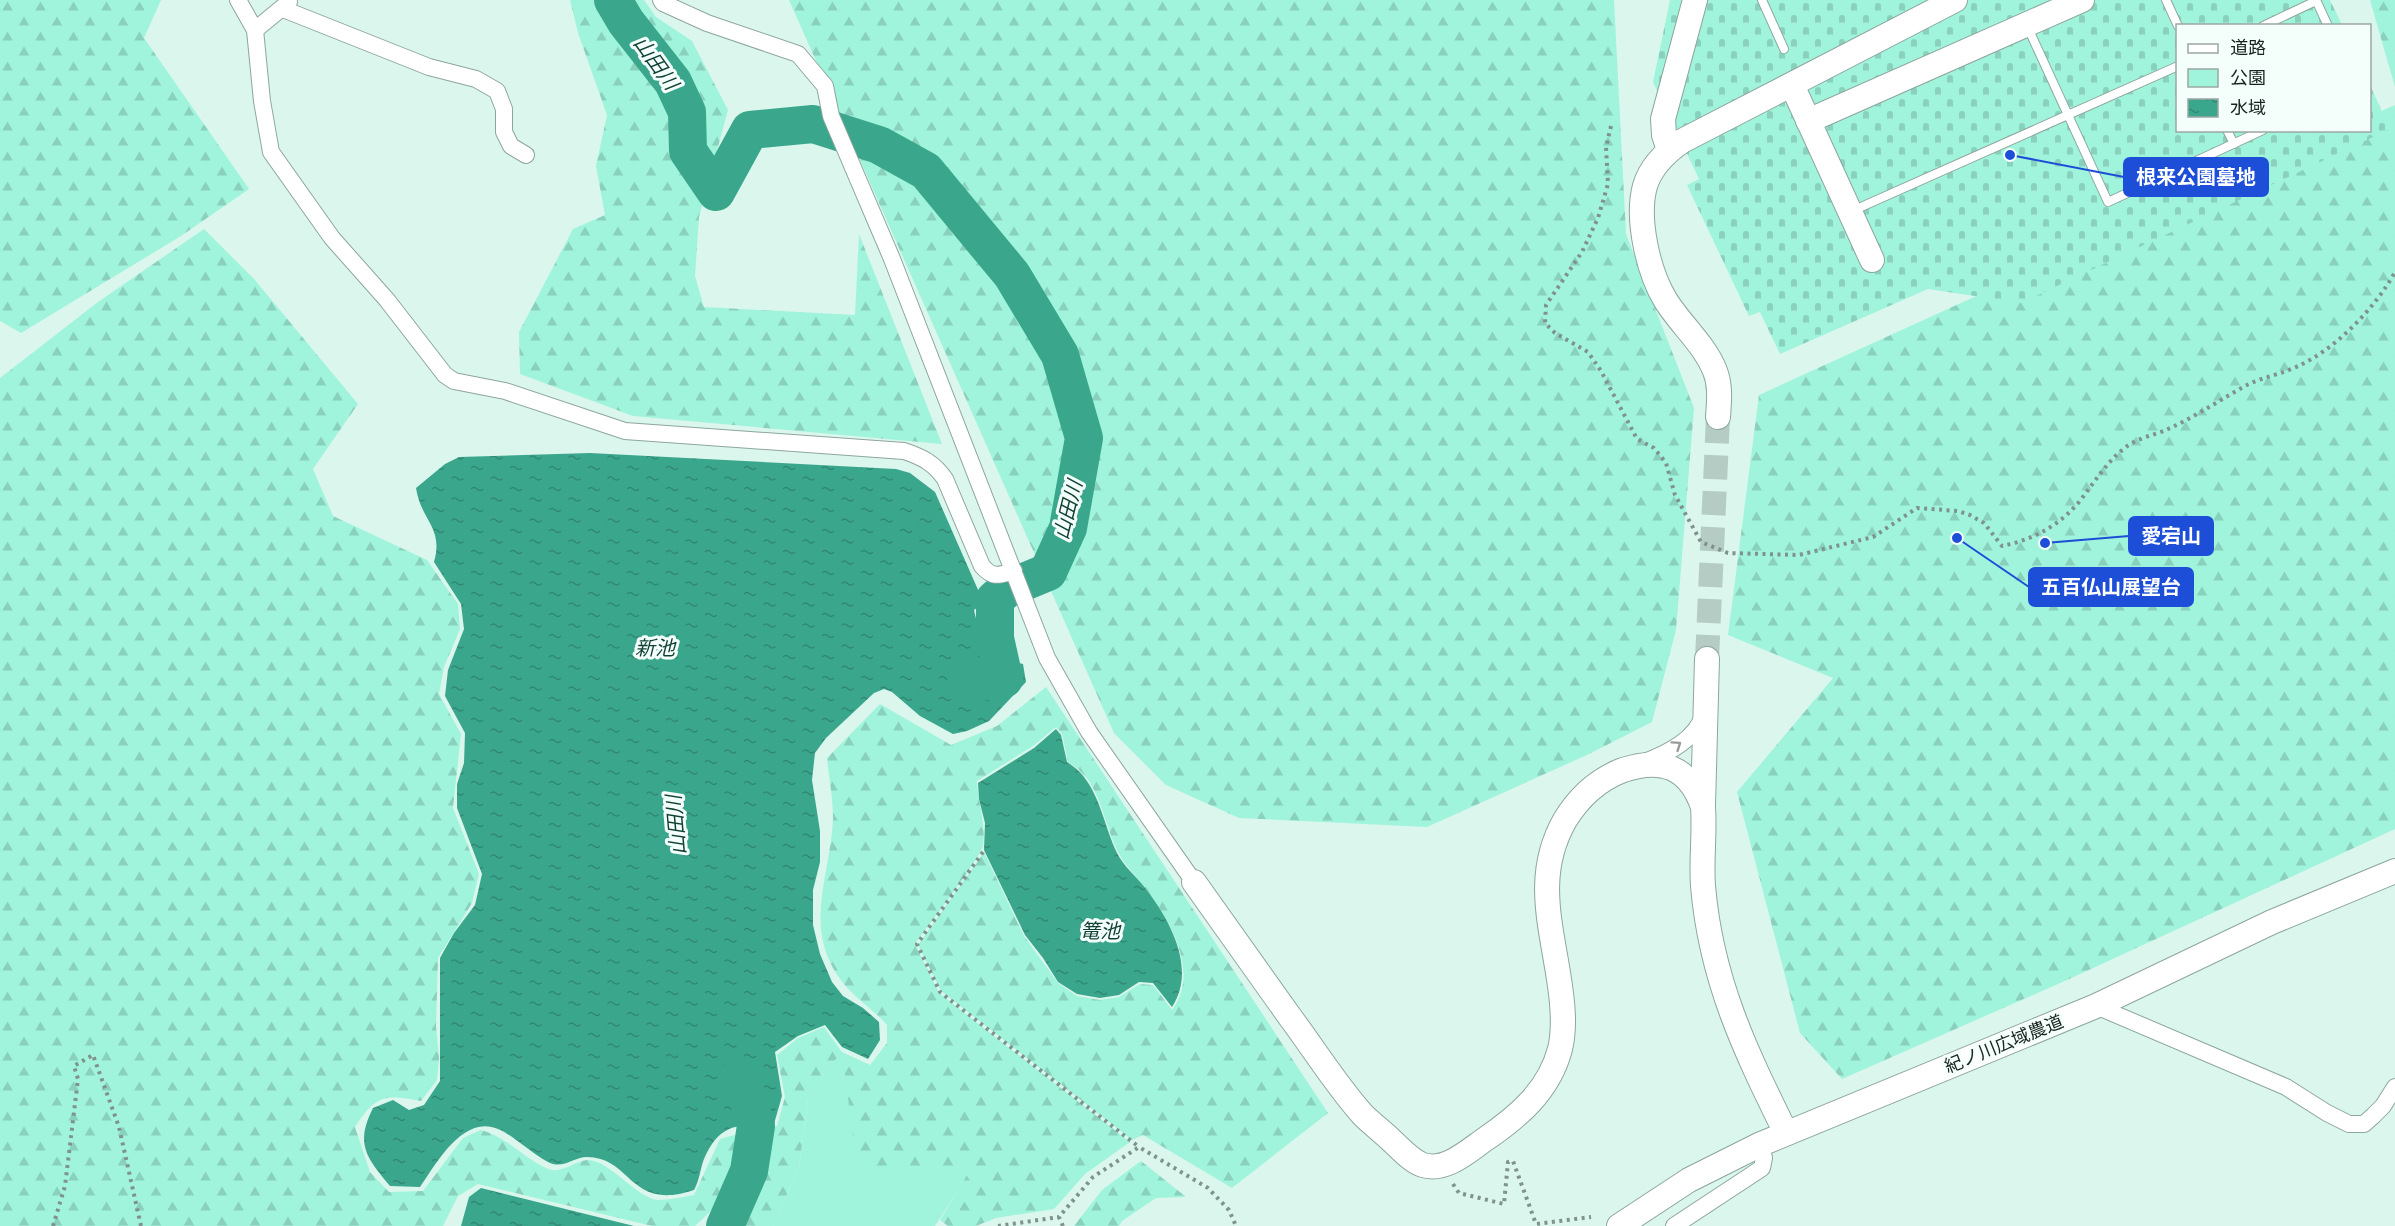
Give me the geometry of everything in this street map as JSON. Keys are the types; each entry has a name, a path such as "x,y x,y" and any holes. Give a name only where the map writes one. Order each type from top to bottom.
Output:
{"street":[{"path":"238,0 255,30 262,101 271,152 332,238 387,300 445,375 454,381 505,391 625,431 904,451 925,458 945,479 982,566 989,574 996,576 1014,570"},
{"path":"661,0 707,23 798,54 825,86 831,116 892,259 1047,658 1062,686 1089,732 1324,1063 1363,1115 1413,1160 1423,1165 1443,1165 1459,1157 1522,1112 1545,1084 1554,1066 1563,1031 1563,1010 1546,890 1549,857 1561,828 1581,797 1605,778 1663,754 1684,741 1702,722 1705,707"},
{"path":"1669,150 1664,135 1663,119 1695,0"},
{"path":"1718,417 1719,384 1716,372 1706,353 1664,298 1651,267 1643,217 1645,187 1650,174 1669,150 1699,132 1955,0"},
{"path":"1808,121 2082,0"},
{"path":"255,30 287,4 429,67 476,79 497,91 504,109 504,132 507,139 511,146 526,155"},
{"path":"1792,85 1872,260"},
{"path":"1707,659 1702,883 1707,922 1726,1000 1748,1055 1786,1133"},
{"path":"1633,767 1649,763 1670,766 1691,785 1703,807"},
{"name":"紀ノ川広域農道","path":"1619,1226 1689,1180 1761,1144 2096,1006 2272,922 2395,871"},
{"path":"2096,1006 2286,1087 2349,1124 2364,1124 2383,1106 2395,1087"},
{"path":"1674,1226 1762,1168 1764,1158 1761,1144"}],"lane":[{"path":"1762,0 1784,49"},
{"path":"2166,0 2177,24"},
{"path":"2267,24 2316,0 2327,24"},
{"path":"2026,25 2108,202 2259,132"},
{"path":"1850,212 2176,67"},
{"path":"2228,132 2234,144"}],"path":[{"path":"1611,126 1606,147 1608,184 1598,218 1582,252 1546,304 1545,323 1555,333 1588,352 1601,371 1637,439 1654,448 1666,463 1675,495 1701,542 1728,553 1799,555 1873,537 1917,508 1970,515 1984,523 2002,546 2023,542 2054,526 2078,503 2108,463 2128,445 2168,429 2250,384 2315,357 2341,337 2384,292 2395,272"},
{"path":"983,852 917,944 940,992 1139,1147 1208,1188 1229,1210 1236,1226"},
{"path":"53,1226 65,1185 78,1079 74,1066 93,1055 118,1127 141,1226"},
{"path":"998,1226 1059,1217 1093,1177 1139,1147"},
{"path":"1453,1184 1459,1194 1504,1204 1509,1162 1513,1161 1536,1224 1592,1217"},
{"path":"1059,1217 1063,1226"}],"green space":[{"path":"0,0 161,0 144,38 249,189 181,236 21,333 0,321"},
{"path":"570,0 644,0 656,17 692,41 728,110 699,217 695,276 704,307 855,315 859,234 942,444 633,416 520,374 519,332 573,229 605,215 596,166 607,115 578,33"},
{"path":"789,0 1614,0 1626,234 1694,408 1676,630 1652,722 1587,755 1427,827 1239,818 1166,785 1114,733"},
{"path":"1670,0 2330,0 2342,24 2176,24 2176,132 2371,132 2371,87 2390,129 2021,303 1928,289 1780,354 1760,312 1749,316 1687,185 1699,179 1653,82"},
{"path":"2370,0 2395,0 2395,87"},
{"path":"2395,105 2395,829 2067,980 1842,1079 1800,1033 1737,792 1833,678 1728,635 1759,395 2337,132 2371,132 2371,116"},
{"path":"204,229 254,279 358,404 313,469 333,516 427,560 458,604 460,629 444,667 439,694 461,734 453,808 479,874 472,903 438,958 436,1026 439,1058 437,1080 421,1101 398,1098 382,1099 362,1116 355,1127 370,1172 389,1192 423,1191 463,1138 481,1130 500,1138 548,1169 558,1170 582,1161 595,1161 650,1198 667,1200 694,1195 720,1139 738,1134 747,1135 743,1164 714,1208 695,1226 652,1226 478,1184 458,1196 443,1226 0,1226 0,378 98,302"},
{"path":"1046,687 1328,1113 1232,1188 1143,1135 1132,1140 941,991 918,945 984,852 1024,936 1058,983 1077,996 1100,1000 1119,997 1140,984 1153,985 1172,1010 1180,995 1183,964 1173,932 1165,916 1121,857 1094,790 1080,771 1068,762 1062,734 1056,727 1033,746 977,781 983,845 964,877 915,944 939,993 1130,1142 1085,1174 1054,1209 996,1218 976,1226 948,1226 940,1220 969,1172 857,1166 842,1053 829,1066 808,1099 799,1167 773,1226 743,1226 762,1129 777,1126 785,1097 777,1055 798,1038 824,1027 842,1052 870,1065 887,1043 887,1025 843,983 828,957 822,937 822,898 833,818 827,758 880,704 951,745 997,726"},
{"path":"842,1052 970,1172 935,1226 773,1226 799,1167 808,1099 829,1066"},
{"path":"1141,1161 1186,1197 1156,1198 1122,1221 1119,1226 1074,1226 1102,1190"}],"water":[{"name":"新池","path":"590,453 896,469 910,473 935,492 979,592 981,605 974,610 987,666 993,670 1015,662 1023,664 1026,682 989,721 967,731 953,734 920,716 892,692 884,689 874,693 826,738 815,753 812,780 820,831 820,862 813,890 813,925 820,954 832,982 843,996 863,1008 879,1022 880,1040 868,1059 842,1047 825,1025 798,1036 775,1052 782,1096 774,1124 741,1126 724,1132 710,1147 694,1190 673,1195 656,1194 643,1189 614,1165 602,1159 587,1157 563,1164 553,1164 542,1159 504,1132 485,1126 473,1128 452,1144 420,1187 390,1186 369,1158 366,1150 364,1141 368,1120 373,1108 393,1100 409,1110 424,1105 440,1081 440,958 454,933 475,905 482,874 457,808 457,784 464,763 465,733 445,696 448,670 464,629 461,604 434,562 436,540 422,509 416,488 445,464 459,457"},
{"name":"篭池","path":"1056,729 1061,735 1067,762 1082,775 1095,795 1120,858 1155,901 1171,930 1181,961 1182,977 1179,992 1172,1007 1153,983 1139,982 1119,995 1100,998 1077,994 1058,982 1025,935 984,850 985,823 978,783 1034,748"},
{"path":"481,1188 634,1226 461,1226 469,1197"}],"waterway":[{"name":"山田川","path":"613,0 626,22 673,82 687,112 688,151 716,192 750,130 813,124 879,145 926,171 1012,275 1060,355 1084,438 1068,528 1048,572 1007,589 995,599 995,638 1004,679 980,682 966,677"},
{"name":"山田川","path":"725,1226 749,1171 756,1126 741,1076"}],"tunnel":[{"path":"1707,659 1718,417"}],"place":[{"name":"根来公園墓地","path":"2010,155"},
{"name":"五百仏山展望台","path":"1957,538"},
{"name":"愛宕山","path":"2045,543"}]}
